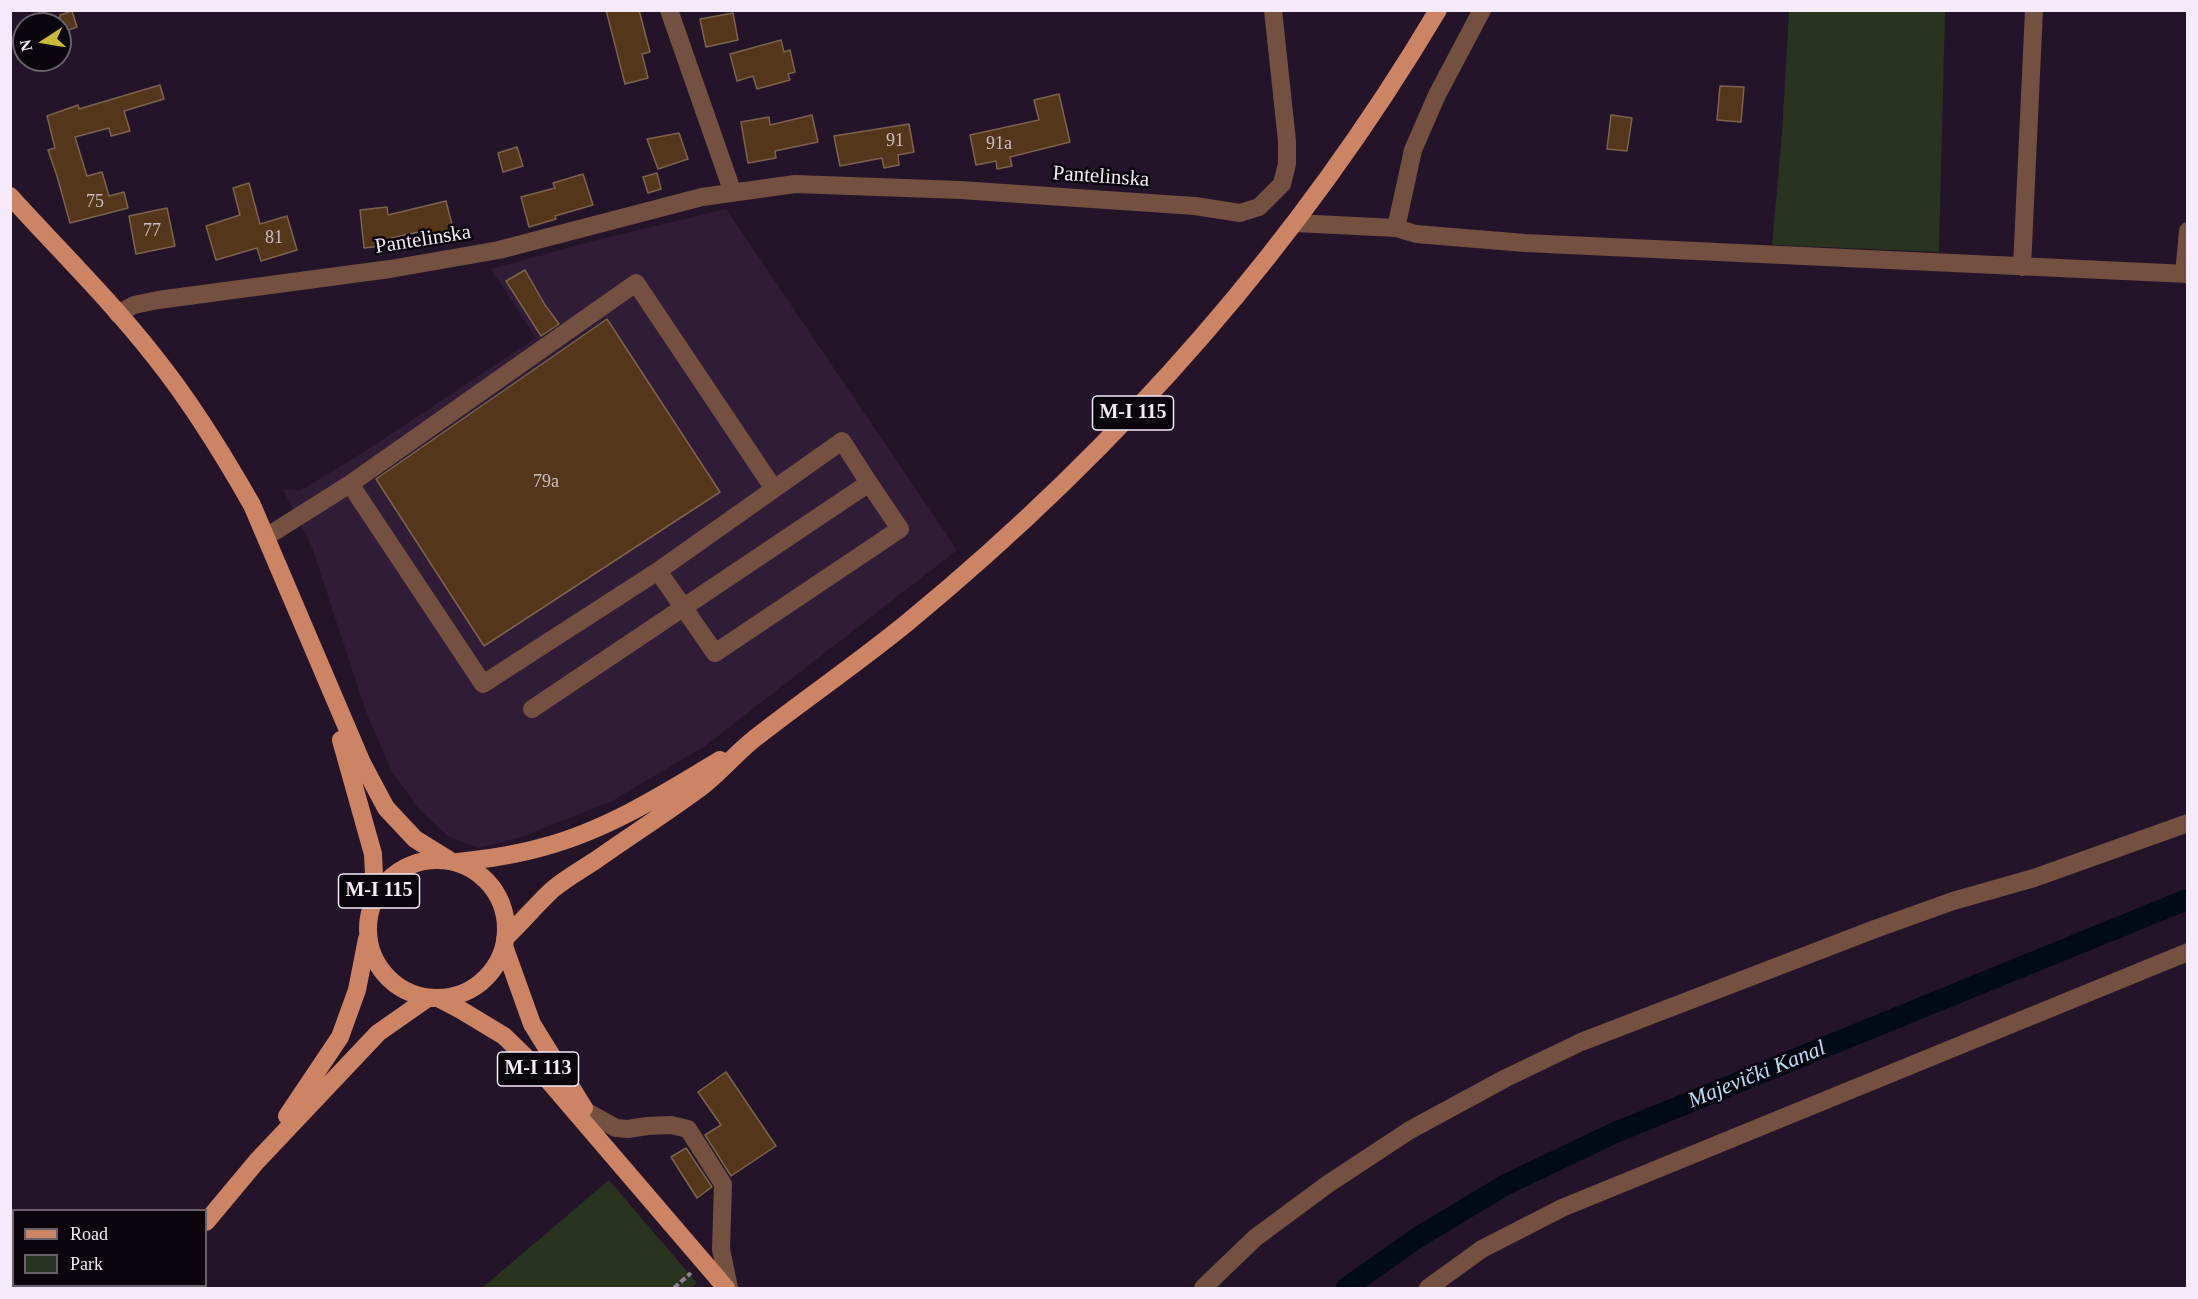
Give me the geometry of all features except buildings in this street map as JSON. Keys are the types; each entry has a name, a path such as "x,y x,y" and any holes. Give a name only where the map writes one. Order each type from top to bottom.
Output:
{"main road":[{"name":"M-I 115","path":"257,1161 340,1037 357,990 368,938 368,917 375,897 388,879 406,866 427,860 453,861 502,857 545,847 592,829 648,803 749,742 865,657 908,622 990,552 1073,475 1151,394 1259,270 1388,92 1438,10"},
{"path":"10,196 155,357 201,421 234,473 266,537 362,763 386,808 415,839 475,871 489,884 500,900 505,919 504,942"},
{"path":"317,658 363,816 372,854 375,897"},
{"name":"M-I 115","path":"368,938 374,960 388,978 406,991 433,998 460,994 480,983 495,967 504,942 552,890 703,786 749,742"},
{"name":"M-I 113","path":"504,942 532,1024 620,1162"},
{"name":"M-I 115","path":"207,1221 257,1161 378,1033 433,998"},
{"name":"M-I 113","path":"433,998 461,1010 504,1036 541,1072 620,1162 666,1221 728,1288"}],"street":[{"path":"669,10 733,193"},
{"name":"Pantelinska","path":"118,314 134,305 158,300 390,269 499,250 702,197 795,184 960,190 1195,206 1240,213 1259,207 1282,184 1287,164 1287,141 1273,10"},
{"path":"1396,228 1413,150 1437,95 1482,10"},
{"path":"2022,267 2034,10"},
{"path":"1295,223 1396,228 1416,234 1525,243 2186,274 2187,231"},
{"path":"266,537 350,484 636,283 774,489"},
{"path":"350,484 483,684 658,571 842,441 900,529 715,653 658,571"},
{"path":"532,709 869,483"},
{"path":"1203,1288 1255,1238 1328,1184 1410,1130 1506,1078 1581,1042 1875,929 1953,901 2034,878 2187,823"},
{"path":"1428,1288 1482,1249 1562,1208 2187,952"},
{"path":"587,1112 616,1128 628,1130 647,1125 688,1128 723,1184 721,1249 728,1288"}],"shaded area":[{"path":"726,209 957,550 705,746 612,801 518,838 478,848 448,836 419,809 392,772 366,712 312,547 283,489 300,491 367,450 536,338 491,269 589,242"}],"green space":[{"path":"1789,11 1945,11 1939,252 1772,245 1782,134"},
{"path":"609,1180 697,1283 691,1288 482,1288"}],"waterway":[{"name":"Majevički Kanal","path":"1346,1288 1417,1238 1505,1185 1614,1133 2188,899"}]}
